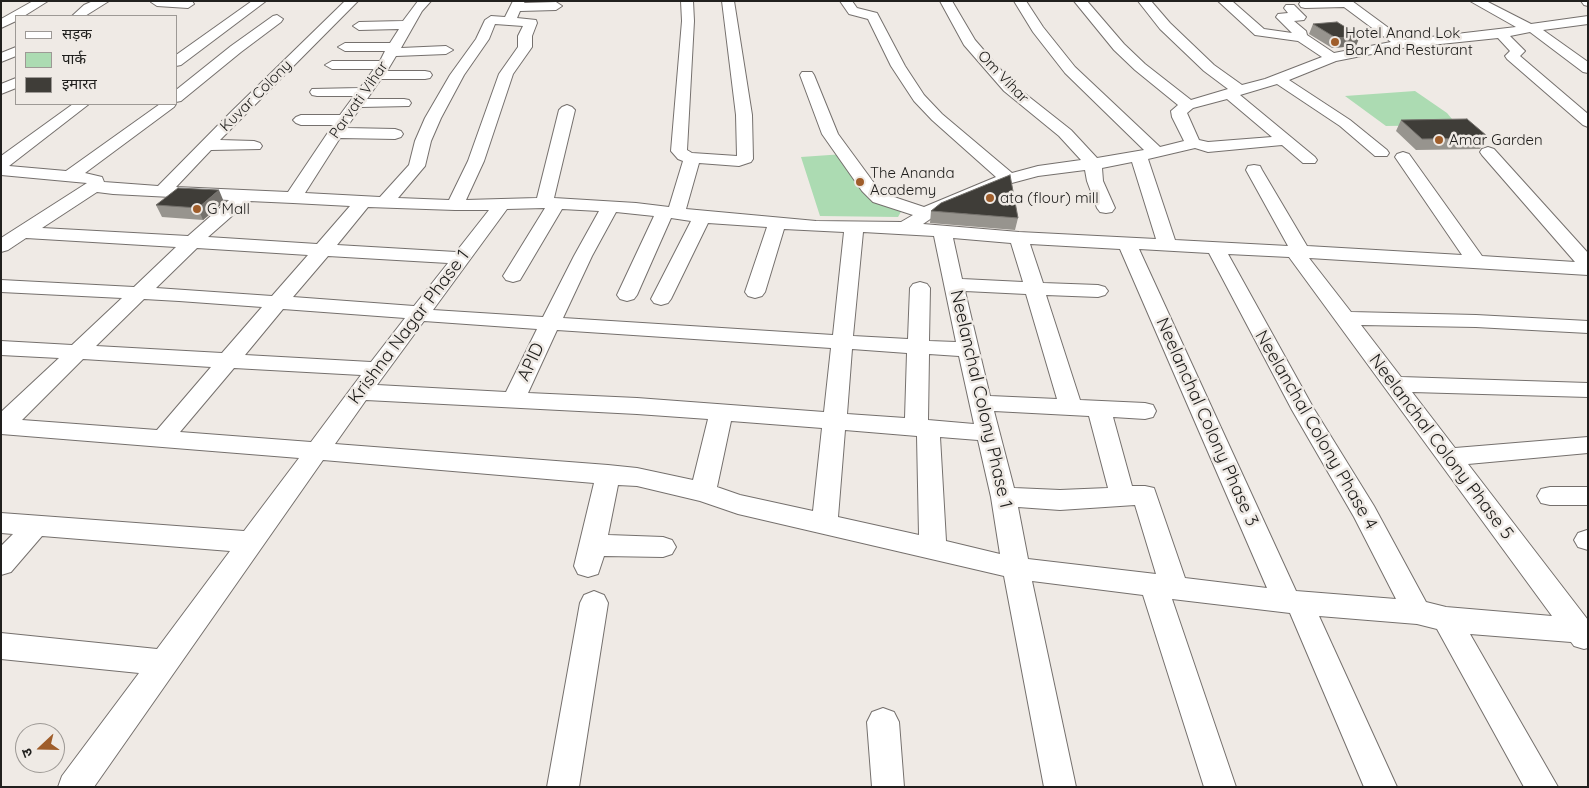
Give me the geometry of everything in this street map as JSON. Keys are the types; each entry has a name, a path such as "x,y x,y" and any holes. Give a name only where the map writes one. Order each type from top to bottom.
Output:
{"street":[{"path":"17,15 42,1"},
{"path":"79,15 102,1"},
{"path":"178,61 260,1"},
{"name":"Kuvar Colony","path":"162,192 352,1"},
{"name":"Parvati Vihar","path":"293,198 340,127 362,98 407,25 425,1"},
{"path":"686,1 688,21 681,100 679,151 684,156 692,158 739,160 745,159 744,115 728,1"},
{"path":"846,1 853,11 874,16 898,66 919,98 936,117 1009,179"},
{"name":"Om Vihar","path":"946,1 969,42 1009,88 1065,133 1093,164"},
{"path":"1020,1 1070,70 1156,153"},
{"path":"1080,1 1119,47 1140,67 1188,105"},
{"path":"1144,1 1165,26 1309,160"},
{"path":"1224,1 1260,32 1298,36 1332,58"},
{"path":"1476,1 1530,28 1588,69"},
{"path":"157,2 190,2"},
{"path":"167,15 190,2"},
{"path":"1305,4 1345,2 1402,44"},
{"path":"509,21 518,4 556,6"},
{"path":"1290,8 1300,17 1282,17 1301,34 1298,36"},
{"path":"1,24 15,16"},
{"path":"184,86 277,19"},
{"path":"384,202 416,166 433,118 465,63 482,39 490,20 531,23 525,36 525,47 506,74 476,161 455,204"},
{"path":"1193,143 1180,117 1180,111 1188,105 1278,79 1332,58 1402,44 1501,34 1588,20"},
{"path":"360,26 407,25"},
{"path":"1501,34 1518,51 1512,56 1588,122"},
{"path":"344,48 446,50"},
{"path":"1,58 15,51"},
{"path":"332,66 424,76"},
{"path":"807,75 830,134 868,187 879,198 926,214"},
{"path":"1278,79 1345,123 1381,153"},
{"path":"1,90 15,83"},
{"path":"316,92 404,103"},
{"path":"1,164 81,105"},
{"path":"70,176 168,105"},
{"path":"513,276 550,203 567,110"},
{"path":"301,120 395,134"},
{"path":"905,228 933,209 1009,179 1038,171 1139,157 1193,143 1208,147 1287,140"},
{"path":"206,146 254,146"},
{"path":"1488,152 1586,269"},
{"path":"1139,157 1167,245"},
{"path":"1403,157 1476,261"},
{"path":"627,295 670,214 692,158"},
{"path":"1093,164 1095,181 1106,208"},
{"path":"1,170 89,178 96,181 94,186 1,246"},
{"name":"Neelanchal Colony Phase 5","path":"1254,170 1298,252 1344,318 1585,637"},
{"path":"94,186 162,192 384,202 455,204 550,203 611,206 670,214 777,223 905,228 1020,238 1476,261 1586,269"},
{"path":"1,426 192,243 244,196"},
{"path":"168,430 364,201"},
{"name":"Krishna Nagar Phase 1","path":"74,787 360,392 421,314 502,204"},
{"name":"APID","path":"513,400 549,324 611,206"},
{"path":"661,300 702,217"},
{"path":"755,292 777,223"},
{"path":"824,524 854,227"},
{"name":"Neelanchal Colony Phase 1","path":"942,231 980,403 1004,497 1016,568 1060,787"},
{"path":"23,232 461,258"},
{"path":"1020,238 1071,407"},
{"name":"Neelanchal Colony Phase 3","path":"1127,243 1381,787"},
{"name":"Neelanchal Colony Phase 4","path":"1215,247 1303,410 1365,513 1542,787"},
{"path":"955,285 1098,291"},
{"path":"1,286 278,302 549,324 969,350"},
{"path":"920,288 919,347 922,428 933,549"},
{"path":"1344,318 1476,320 1588,327"},
{"path":"1,348 378,369"},
{"path":"1394,384 1588,390"},
{"path":"360,392 637,406 988,433"},
{"path":"980,403 1145,411"},
{"path":"1099,409 1122,495"},
{"path":"703,492 722,414"},
{"path":"1,426 637,477 703,492 738,504 1016,568 1293,602 1431,616 1585,637"},
{"path":"1448,457 1588,445"},
{"path":"608,474 590,556 663,547"},
{"path":"1004,497 1060,500 1145,495 1164,586 1220,787"},
{"path":"1550,496 1588,496"},
{"path":"1,523 251,542"},
{"path":"1,564 36,526"},
{"path":"563,787 594,603"},
{"path":"1,646 164,663"},
{"path":"883,722 888,787"}],"green space":[{"path":"1415,91 1447,113 1457,125 1386,126 1345,96"},
{"path":"844,154 867,192 902,210 898,217 820,216 801,157"}],"building":[{"path":"1337,22 1360,36 1336,38 1313,24"},
{"path":"1467,119 1487,136 1486,138 1422,139 1401,120"},
{"path":"1010,175 1018,218 931,211 941,203"},
{"path":"178,188 219,190 198,208 156,205"}],"place":[{"name":"Hotel Anand Lok Bar And Resturant","path":"1335,42"},
{"name":"Amar Garden","path":"1439,140"},
{"name":"The Ananda Academy","path":"860,182"},
{"name":"ata (flour) mill","path":"990,198"},
{"name":"G Mall","path":"197,209"}]}
